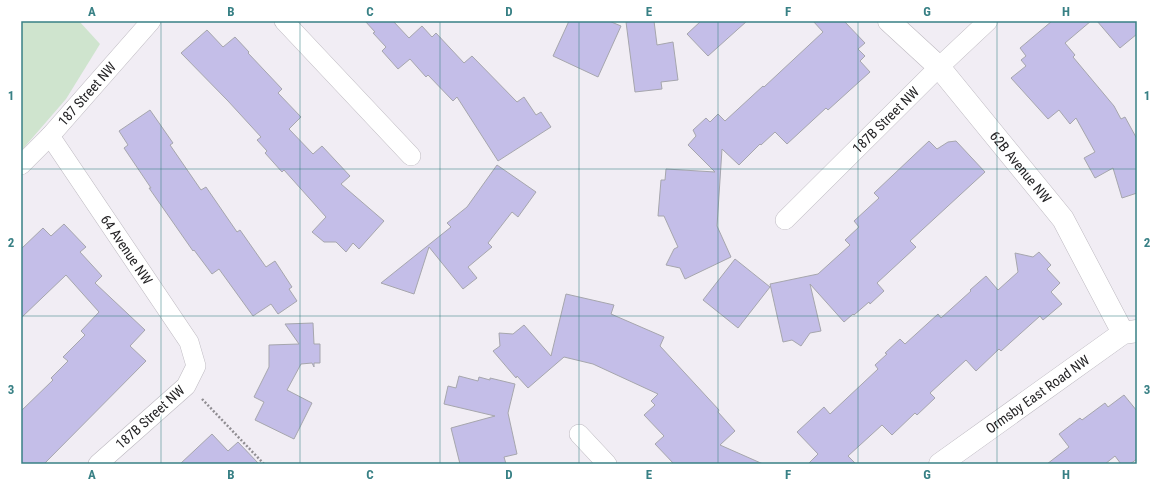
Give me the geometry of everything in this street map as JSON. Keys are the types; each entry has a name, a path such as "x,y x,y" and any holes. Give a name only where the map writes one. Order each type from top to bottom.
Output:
{"street":[{"name":"187 Street NW","path":"21,165 50,136 151,21"},
{"path":"284,21 411,156"},
{"name":"62B Avenue NW","path":"889,21 939,67 1063,219 1130,332"},
{"name":"187B Street NW","path":"785,220 939,67 988,21"},
{"name":"64 Avenue NW","path":"50,136 189,342 196,366"},
{"name":"Ormsby East Road NW","path":"940,464 1130,332"},
{"name":"187B Street NW","path":"98,464 186,386 196,366"},
{"path":"579,434 607,464"}],"path":[{"path":"186,386 206,402 264,464"}],"green space":[{"path":"21,21 79,21 100,44 66,99 21,151"}],"building":[{"path":"365,21 393,21 409,38 422,26 432,37 436,33 464,63 472,56 517,102 524,97 536,115 541,112 551,127 498,161 457,97 453,101 428,75 426,77 410,59 398,69 382,51 386,47 373,33 375,32"},
{"path":"569,21 609,21 621,26 598,77 553,56"},
{"path":"654,21 657,45 673,42 678,80 661,82 662,89 635,92 626,22"},
{"path":"701,21 747,21 708,56 687,34"},
{"path":"813,21 844,21 865,43 858,49 865,56 860,61 870,72 828,110 826,108 787,144 775,132 761,145 760,144 739,165 722,149 717,226 731,257 685,279 680,268 666,265 674,249 678,247 664,216 658,216 661,180 665,180 666,169 715,172 688,145 696,136 693,130 706,118 710,122 718,114 725,121 763,86 764,87 823,32"},
{"path":"1052,21 1091,21 1065,43 1075,55 1073,57 1114,106 1121,119 1125,117 1137,139 1137,193 1122,198 1113,168 1095,178 1084,158 1095,152 1076,118 1070,124 1059,110 1048,119 1011,78 1026,66 1021,60 1026,56 1020,48"},
{"path":"1097,21 1137,21 1137,34 1120,48"},
{"path":"207,30 223,47 235,37 249,52 248,53 282,89 278,93 301,117 289,129 313,154 322,146 350,176 341,184 384,221 359,249 353,243 346,252 336,242 324,242 312,232 326,217 284,170 282,172 265,153 267,151 257,140 261,137 181,53"},
{"path":"150,110 173,143 170,145 201,190 206,187 237,232 240,230 266,267 275,261 292,287 289,289 297,301 278,314 271,304 253,316 219,269 212,274 194,250 193,251 149,188 151,188 124,148 128,145 119,131"},
{"path":"929,141 937,149 948,142 956,141 985,172 910,241 916,247 877,283 884,291 870,304 869,302 844,322 810,284 821,331 810,333 801,346 792,340 783,342 770,284 818,274 850,245 845,240 859,227 854,221 879,198 874,193"},
{"path":"497,165 536,192 518,217 512,212 488,243 492,247 468,267 477,278 463,289 429,247 414,294 381,283 451,227 447,223 467,207"},
{"path":"64,224 86,247 80,252 102,276 95,283 145,330 130,346 146,361 44,464 21,464 21,411 53,380 51,378 68,361 63,357 85,335 81,331 99,312 66,275 21,318 21,249 43,228 51,236"},
{"path":"1039,252 1051,265 1047,269 1060,283 1051,292 1062,304 1043,320 1040,316 1001,351 999,349 976,371 966,360 930,393 935,398 917,415 915,413 892,435 882,425 848,456 856,464 808,464 818,454 797,432 824,407 830,414 878,369 875,365 900,339 905,344 938,314 941,318 986,276 998,290 1018,272 1015,253 1033,257"},
{"path":"735,259 770,287 738,328 703,300"},
{"path":"566,294 614,305 611,314 664,337 660,346 719,410 718,412 735,431 720,445 763,464 674,464 655,444 664,436 644,415 655,405 651,401 658,394 593,364 564,357 528,388 517,376 516,378 493,351 500,346 499,333 513,334 524,325 551,356"},
{"path":"313,323 314,344 320,344 320,363 314,363 314,367 312,363 301,364 287,390 312,403 294,439 255,420 264,402 254,397 269,367 269,345 299,344 285,324"},
{"path":"459,376 478,381 479,377 490,380 490,378 515,384 508,413 517,454 504,457 506,464 460,464 451,428 495,416 444,404 448,386 456,388"},
{"path":"1124,395 1137,411 1137,459 1130,464 1121,464 1115,456 1105,464 1047,464 1069,447 1059,434 1080,418 1082,420 1105,403 1108,407"},
{"path":"212,434 228,451 238,442 259,464 180,464"}]}
